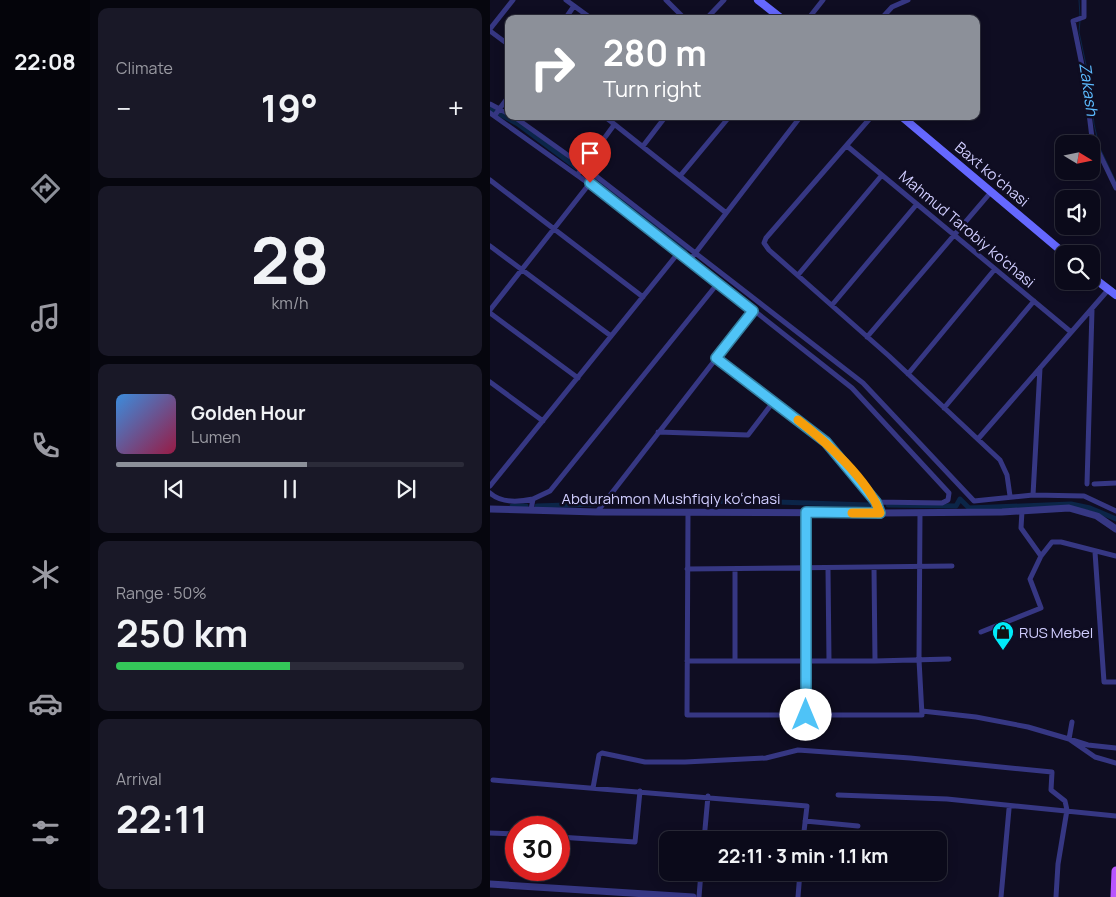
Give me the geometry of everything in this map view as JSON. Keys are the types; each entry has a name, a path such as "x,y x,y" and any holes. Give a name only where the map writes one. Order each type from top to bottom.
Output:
{"main road":[{"path":"758,0 777,15"},
{"name":"Baxt koʻchasi","path":"906,120 1055,246"},
{"path":"1100,283 1116,295"},
{"path":"1114,897 1116,871"}],"street":[{"path":"505,42 490,30 513,0"},
{"path":"566,0 586,15"},
{"path":"666,0 681,15"},
{"path":"710,15 724,0"},
{"path":"811,15 823,0"},
{"path":"885,15 892,7 908,0"},
{"path":"1084,0 1084,17 1073,21 1085,80 1092,138 1116,188"},
{"path":"568,15 574,6"},
{"path":"505,101 493,114 590,183 852,388 944,485 949,493 948,500 942,503 876,502"},
{"path":"490,104 505,112"},
{"path":"519,120 583,166 863,384 974,501 1010,496 1084,496 1116,511"},
{"path":"608,120 725,212"},
{"path":"643,146 663,120"},
{"path":"680,176 727,120"},
{"path":"690,260 725,212 798,120"},
{"path":"869,120 766,238 766,247 868,337 1000,460 1007,475 1010,496"},
{"path":"578,174 614,125"},
{"name":"Mahmud Tarobiy ko'chasi","path":"847,146 1071,332"},
{"path":"798,275 882,175"},
{"path":"490,180 643,297"},
{"path":"578,378 490,311 590,183"},
{"path":"868,337 991,192"},
{"path":"832,305 917,204"},
{"path":"490,246 611,336"},
{"path":"490,486 680,252"},
{"path":"908,374 995,269"},
{"path":"490,493 498,498 515,501 533,499 550,490 718,282"},
{"path":"978,439 1108,290"},
{"path":"944,408 1034,301"},
{"path":"1092,309 1090,484 1116,483"},
{"path":"597,512 753,311"},
{"path":"716,358 826,442 876,502 880,513"},
{"path":"1033,495 1040,367"},
{"path":"490,382 543,421"},
{"path":"658,432 748,435 774,401"},
{"path":"531,510 533,499"},
{"name":"Abdurahmon Mushfiqiy koʻchasi","path":"490,509 597,512 920,513 1069,508 1097,516 1116,529"},
{"path":"1022,511 1021,528 1041,556"},
{"path":"688,512 687,715 922,715 919,567 920,513"},
{"path":"806,512 806,715"},
{"path":"981,632 1041,608 1030,579 1041,556 1052,542 1061,542 1116,556"},
{"path":"1095,552 1104,682 1116,682"},
{"path":"687,569 828,569 952,566"},
{"path":"874,568 875,661"},
{"path":"735,569 735,661"},
{"path":"828,569 829,662"},
{"path":"687,661 829,662 949,659"},
{"path":"922,711 1028,727 1088,745 1116,748"},
{"path":"1069,740 1072,722"},
{"path":"1069,740 1095,757 1116,763"},
{"path":"593,788 599,755 602,753 646,762 685,762 766,758 798,750 910,758 1052,772 1051,790 1065,802 1067,810 1056,897"},
{"path":"493,780 708,796 806,806 804,831"},
{"path":"570,838 635,842 640,791"},
{"path":"838,795 946,799 1116,816"},
{"path":"705,831 708,796"},
{"path":"1001,897 1009,809"},
{"path":"805,821 858,826"},
{"path":"490,832 505,833"},
{"path":"699,897 700,881"},
{"path":"798,897 799,881"},
{"path":"490,884 631,895 693,897"}],"waterway":[{"name":"Zakash","path":"1079,0 1080,16"},
{"name":"Zakash","path":"1080,21 1079,32 1090,84 1094,124 1099,146 1116,182"},
{"path":"490,109 505,117"},
{"path":"511,120 577,168"},
{"path":"584,173 685,251"},
{"path":"888,505 956,506 960,499 969,508 1071,504 1090,508 1116,519"},
{"path":"614,503 744,501 869,505"},
{"path":"537,506 596,504"},
{"path":"512,506 526,506"}],"slow traffic":[{"path":"798,420 826,442 868,490 876,502 880,513 852,513"}],"place":[{"name":"RUS Mebel","path":"1003,651"}],"route":[{"path":"590,183 637,218 753,311 716,358 826,442 868,490 876,502 880,513 806,512 806,715"}]}
